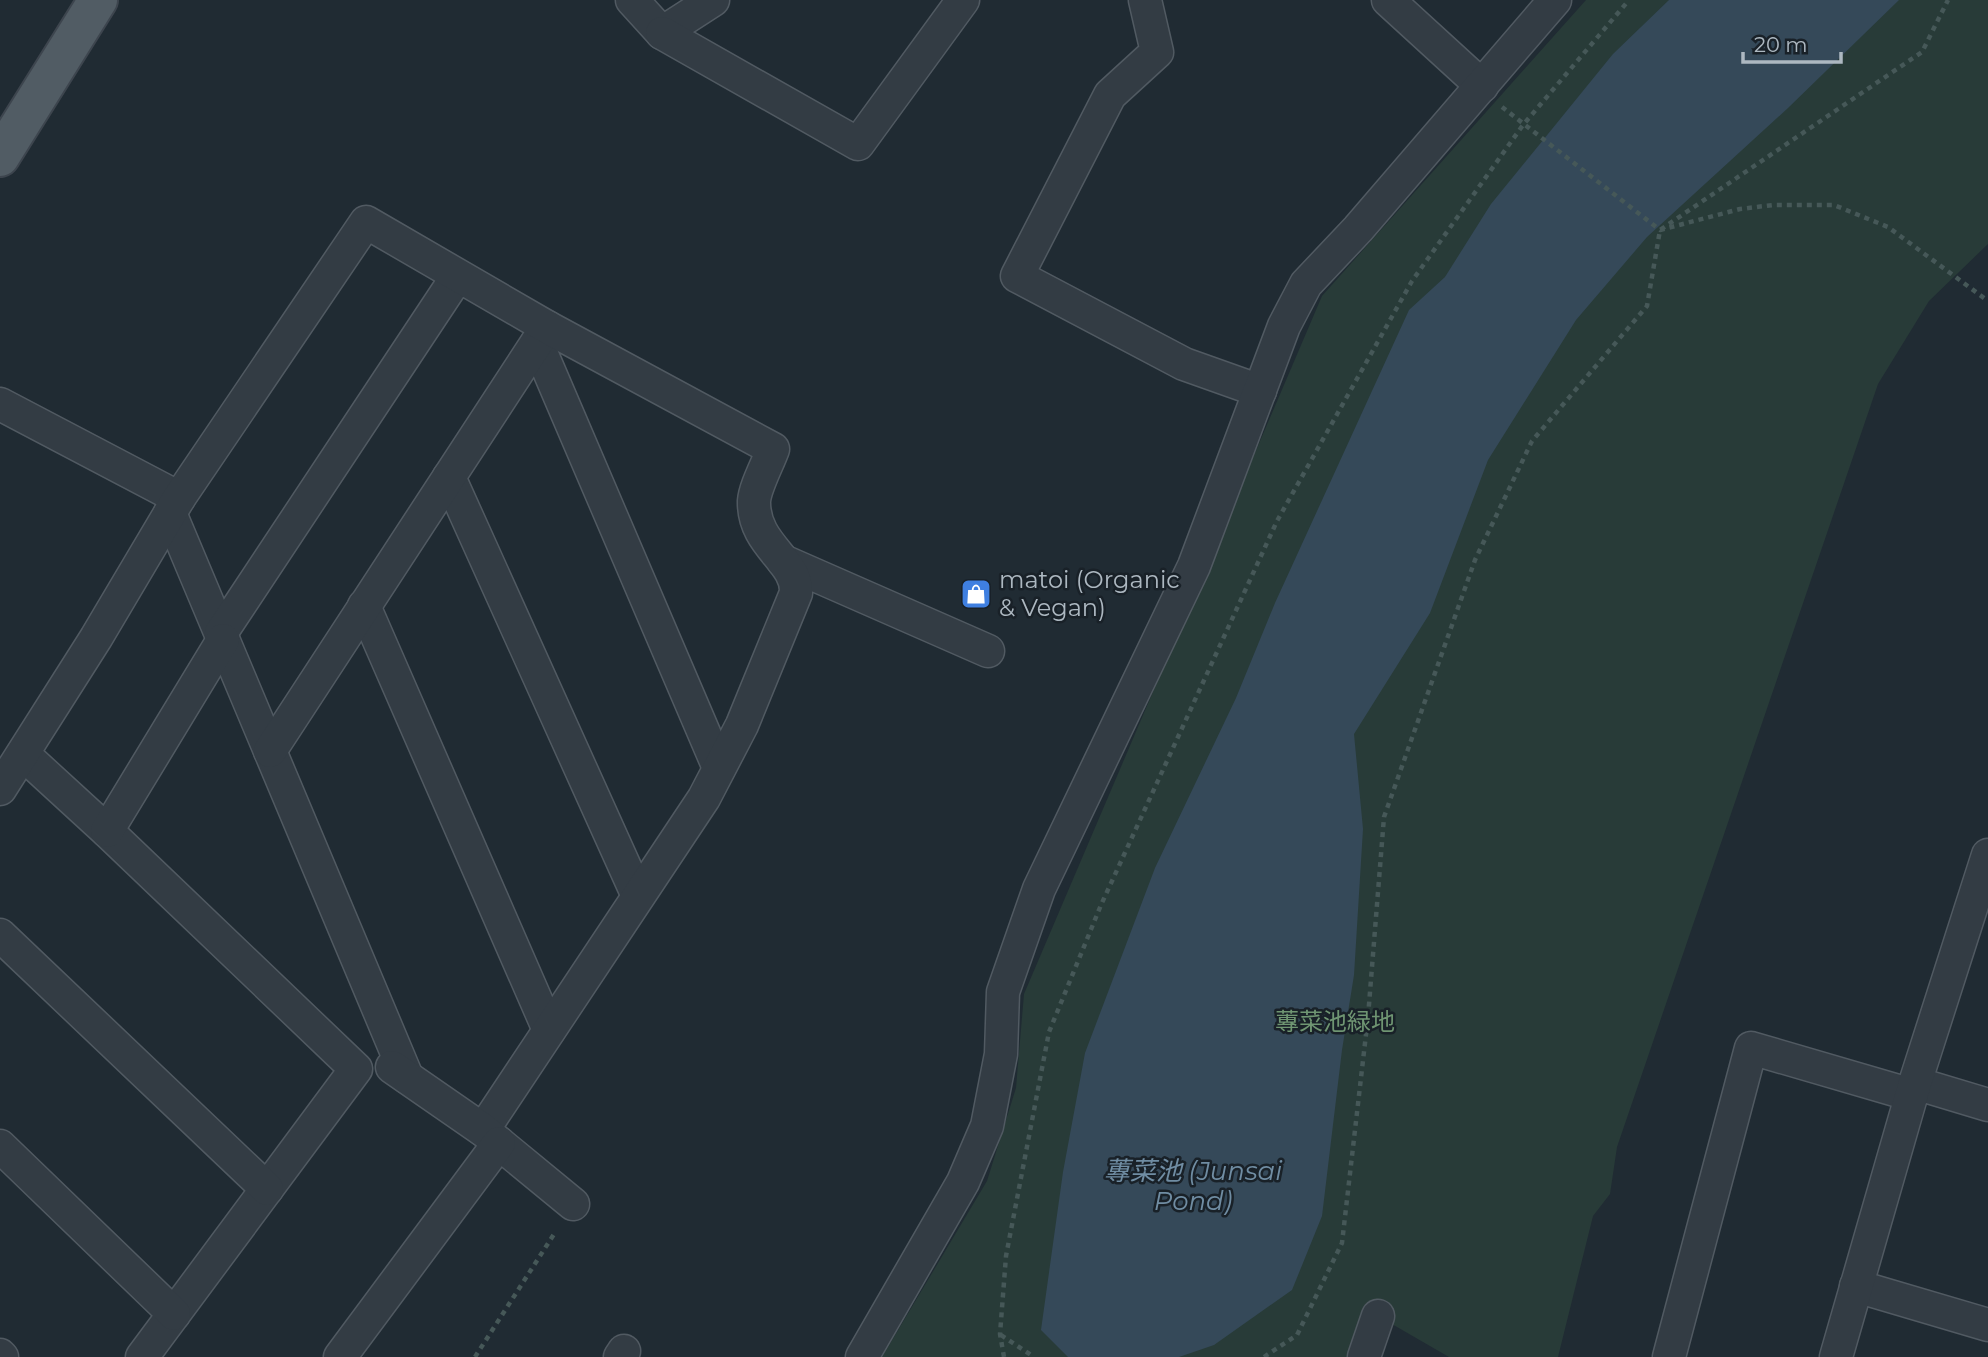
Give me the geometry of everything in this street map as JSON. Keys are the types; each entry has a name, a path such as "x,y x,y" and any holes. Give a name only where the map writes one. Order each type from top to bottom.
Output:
{"main road":[{"path":"0,157 98,0"}],"street":[{"path":"632,0 662,33 858,144 963,0"},
{"path":"662,33 713,0"},
{"path":"1146,0 1157,52 1110,95 1017,276 1184,364 1259,391"},
{"path":"1388,0 1482,86"},
{"path":"862,1357 963,1182 987,1126 1001,1054 1003,992 1039,889 1194,566 1284,326 1306,284 1358,229 1555,0"},
{"path":"0,789 149,552 174,506 366,222 457,276 542,335 773,449 754,499 757,525 766,543 783,561 797,582 796,593 742,725 704,798 549,1030 491,1137 340,1357"},
{"path":"107,831 222,637 457,276"},
{"path":"270,751 542,335"},
{"path":"542,335 719,768"},
{"path":"0,404 174,506 222,637 407,1077"},
{"path":"449,477 638,896"},
{"path":"783,561 988,651"},
{"path":"364,606 549,1030"},
{"path":"23,754 354,1067"},
{"path":"1836,1357 1913,1089 1978,922 1988,855"},
{"path":"0,935 267,1189"},
{"path":"1669,1357 1751,1048 1988,1105"},
{"path":"142,1357 354,1067 378,1058 491,1137 573,1204"},
{"path":"0,1146 174,1314"},
{"path":"1856,1286 1988,1325"},
{"path":"1364,1357 1378,1316"}],"path":[{"path":"1004,1357 1000,1334 1006,1256 1049,1032 1101,905 1277,521 1412,281 1523,125 1629,0"},
{"path":"1264,1357 1297,1335 1342,1243 1368,1017 1384,817 1475,560 1532,441 1647,306 1660,230 1922,52 1948,0"},
{"path":"1523,125 1660,230"},
{"path":"1660,230 1740,209 1773,205 1834,205 1888,227 1988,301"},
{"path":"475,1357 573,1204"},
{"path":"1000,1334 1034,1357"}],"green space":[{"name":"蓴菜池緑地","path":"1586,0 1988,0 1988,244 1929,301 1878,384 1617,1147 1610,1194 1593,1216 1558,1357 1449,1357 1378,1316 1364,1357 882,1357 987,1181 1016,1088 1024,994 1322,296"}],"water":[{"name":"蓴菜池 (Junsai Pond)","path":"1669,0 1899,0 1788,108 1647,237 1576,320 1488,460 1430,613 1354,734 1363,829 1354,975 1322,1216 1292,1290 1214,1345 1179,1357 1068,1357 1041,1330 1063,1172 1085,1053 1155,868 1236,698 1275,603 1409,310 1445,277 1491,204 1613,54"}],"place":[{"name":"matoi (Organic & Vegan)","path":"976,594"}]}
